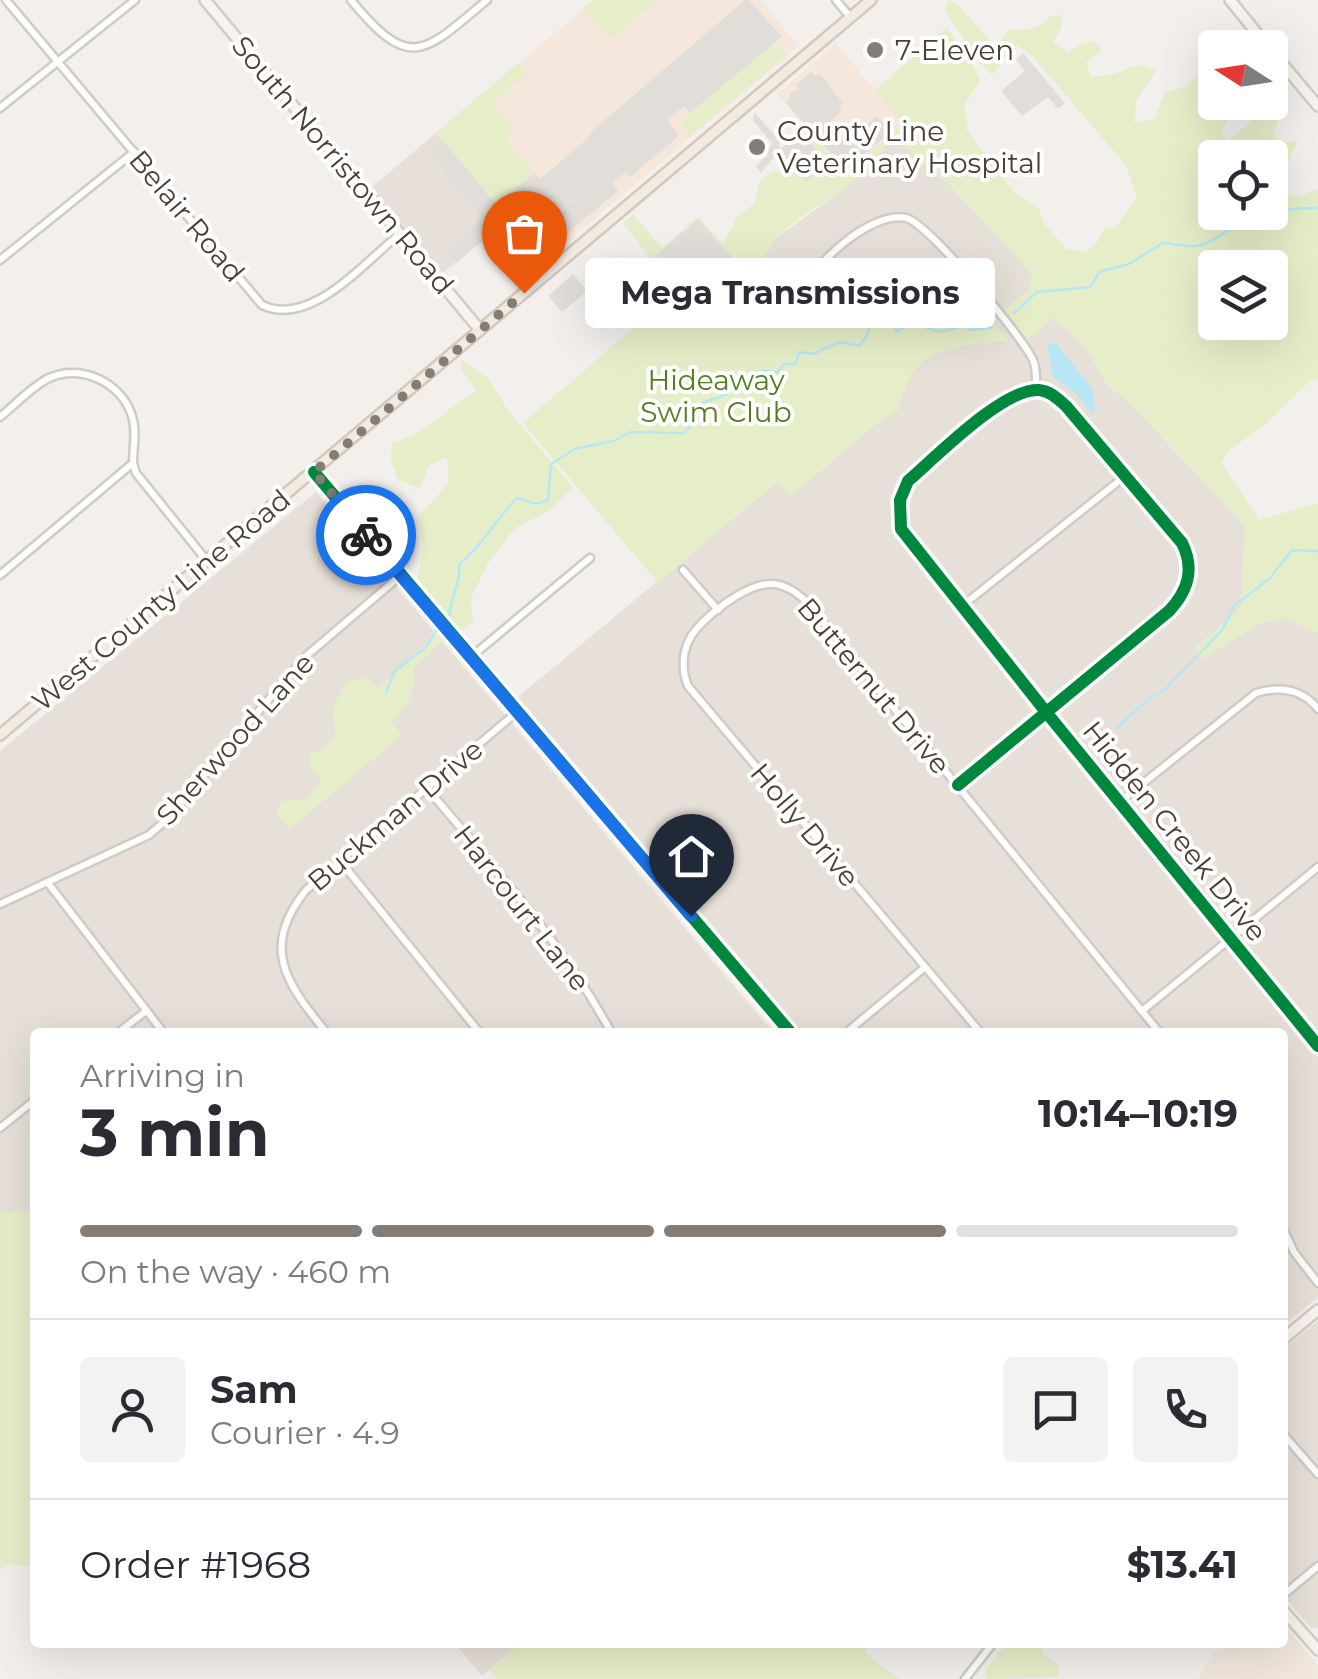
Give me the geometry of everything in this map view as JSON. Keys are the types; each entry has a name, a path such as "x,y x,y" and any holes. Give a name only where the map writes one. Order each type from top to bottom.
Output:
{"main road":[{"name":"West County Line Road","path":"0,735 872,0"}],"street":[{"name":"Belair Road","path":"6,0 255,299 268,308 286,312 312,306 400,234"},
{"path":"0,108 134,0"},
{"name":"South Norristown Road","path":"206,0 480,330"},
{"path":"351,0 387,40 404,46 426,45 446,35 487,0"},
{"path":"836,0 851,18"},
{"path":"1230,0 1255,30"},
{"path":"1288,70 1318,106"},
{"path":"0,260 134,152"},
{"path":"800,296 815,270 869,224 883,218 908,218 931,233 1022,341 1034,362 1036,390 1048,392 1066,406 1188,555 1186,587 1169,611 958,784"},
{"path":"0,417 40,384 58,375 82,373 103,381 114,389 132,416 132,463 136,473 208,562"},
{"name":"Hidden Creek Drive","path":"1036,390 1004,402 908,480 900,519 905,536 1318,1046"},
{"path":"0,575 132,463"},
{"path":"314,472 787,1028"},
{"path":"962,606 1124,476"},
{"path":"471,656 590,558"},
{"path":"684,570 718,610"},
{"name":"Sherwood Lane","path":"0,904 128,847 165,821 305,657 400,576"},
{"name":"Butternut Drive","path":"718,610 744,591 762,584 782,586 798,594 1156,1028"},
{"name":"Holly Drive","path":"718,610 696,629 687,645 683,671 688,686 976,1028"},
{"path":"1120,801 1256,693 1294,691 1318,708"},
{"name":"Buckman Drive","path":"323,1028 288,980 281,946 285,922 297,901 517,712"},
{"name":"Harcourt Lane","path":"428,788 559,946 609,1028"},
{"path":"341,862 476,1028"},
{"path":"1142,1012 1318,867"},
{"path":"48,883 160,1028"},
{"path":"852,1028 924,968"},
{"path":"124,1028 146,1011"},
{"path":"0,1128 30,1104"},
{"path":"1288,1239 1318,1283"},
{"path":"1288,1336 1317,1314"},
{"path":"1288,1440 1318,1474"},
{"path":"1288,1591 1318,1566"},
{"path":"1288,1616 1318,1650"},
{"path":"1305,1635 1318,1634"},
{"path":"965,1679 989,1648"}],"shaded area":[{"path":"594,0 761,0 799,46 520,281 485,238 508,218 436,133"},
{"path":"745,0 782,37 690,113 684,106 667,120 679,136 630,177 626,172 612,183 618,191 559,240 546,224 613,166 545,223 538,215 532,219 518,213 504,198 534,173 540,179"},
{"path":"836,44 904,124 846,173 777,94"},
{"path":"1023,53 1065,103 1058,109 1048,97 1022,116 1001,91 1025,71 1016,59"},
{"path":"811,72 820,74 843,103 839,106 842,111 829,123 844,142 877,116 891,132 845,170 787,104 791,92 800,90 796,85"},
{"path":"754,112 780,141 779,149 796,139 803,146 809,142 828,163 806,182 779,151 761,173 755,166 768,155 765,151 773,144 753,121"},
{"path":"894,132 922,165 947,182 1033,274 1029,291 1005,309 1027,339 1054,318 1089,352 1106,383 1132,405 1245,526 1241,608 1195,648 1201,658 1263,622 1287,619 1318,633 1318,1297 1288,1322 1288,1028 798,1028 518,697 778,481 791,496 880,420 777,305 778,297 760,276 760,263 775,239 833,197 883,149"},
{"path":"436,133 508,218 443,273 371,188"},
{"path":"443,141 508,218 495,230 514,249 505,257 515,250 523,259 541,244 547,251 517,276 486,238 456,263 446,251 482,218 429,153"},
{"path":"698,219 747,274 704,307 656,255"},
{"path":"573,274 587,291 562,312 548,296"},
{"path":"316,492 770,1028 30,1028 30,1211 0,1212 0,751"},
{"path":"1318,1321 1318,1628 1311,1628 1288,1601 1288,1345"},
{"path":"1288,1629 1318,1666 1318,1679 1198,1679 1214,1651 1288,1648"},
{"path":"458,1648 514,1648 482,1676"}],"green space":[{"path":"594,0 658,0 611,38 583,9"},
{"name":"Hideaway Swim Club","path":"949,0 995,46 1009,29 1032,28 1051,16 1061,15 1062,27 1053,42 1068,53 1094,41 1102,50 1086,62 1091,77 1136,66 1156,71 1136,101 1134,123 1154,119 1165,92 1189,86 1198,76 1198,120 1227,120 1221,131 1227,140 1198,140 1198,230 1288,230 1288,195 1300,196 1318,189 1318,379 1311,380 1261,428 1229,450 1221,463 1259,520 1318,503 1318,633 1287,619 1263,622 1201,659 1195,648 1241,608 1245,526 1132,405 1106,383 1089,352 1054,318 1027,339 1005,309 1029,291 1032,274 947,182 922,165 894,133 859,177 782,233 763,260 760,276 778,297 777,305 793,322 857,308 874,281 887,270 920,269 919,292 932,302 956,279 1008,341 952,349 924,362 913,373 899,410 881,420 791,496 777,481 658,583 523,423 672,295 652,271 634,284 652,261 623,223 633,214 662,248 698,217 723,244 737,217 755,203 759,183 772,172 798,173 807,182 827,163 809,142 813,136 846,173 903,124 875,90 947,27 981,80 964,105 966,129 1014,192 1038,208 1045,225 1067,249 1085,252 1095,246 1105,228 1116,227 1137,198 1126,165 1031,55 1017,45 992,75 945,10"},
{"path":"771,46 779,46 788,53 690,136 682,121"},
{"path":"518,63 527,74 493,103 514,129 505,140 534,173 504,198 516,212 508,218 436,133"},
{"path":"1254,120 1279,120 1273,133 1278,140 1227,140"},
{"path":"1298,141 1288,161 1288,142"},
{"path":"460,359 488,378 509,412 573,487 549,511 515,528 487,565 470,600 474,621 461,631 449,624 417,582 423,545 418,517 449,483 447,457 429,465 420,488 398,480 391,461 392,443 426,427 477,391 462,370"},
{"path":"433,630 443,641 413,669 410,698 391,722 402,735 290,829 276,813 282,801 306,799 322,780 310,765 310,753 322,750 336,735 335,707 347,681 369,678 378,689 428,642"},
{"path":"30,1211 30,1566 9,1564 0,1570 0,1212"},
{"path":"514,1648 868,1648 864,1652 899,1679 497,1679 490,1670"},
{"path":"1003,1648 1042,1648 1042,1653 1060,1666 1058,1677 986,1679 986,1669"}],"water":[{"path":"1055,342 1093,390 1095,411 1091,412 1075,392 1053,377 1047,347"}],"waterway":[{"path":"1014,313 1037,292 1091,287 1099,272 1129,264 1163,243 1201,245 1259,216 1318,208"},
{"path":"449,618 459,564 517,498 536,504 548,500 551,464 575,449 614,441 630,432 684,433 693,423 697,407 727,394 755,373 777,373 784,364 796,364 799,352 813,354 839,342 859,346 874,317 887,319 898,332 913,324 938,331 964,325 970,330 992,328"},
{"path":"1116,729 1148,699 1163,691 1223,629 1234,606 1270,578 1292,550 1318,551"},
{"path":"386,692 394,672 426,647 436,631"}],"cycle path":[{"path":"958,785 1169,611 1188,579 1182,543 1066,406 1039,390 1024,392 989,412 908,481 900,500 901,529 1046,712 1318,1046"},
{"path":"314,472 787,1028"}],"way so far":[{"path":"366,535 314,472 524,293"}],"place":[{"name":"7-Eleven","path":"875,50"},
{"name":"County Line Veterinary Hospital","path":"757,147"},
{"name":"Mega Transmissions","path":"524,293"}],"route":[{"path":"366,535 691,916"}]}
